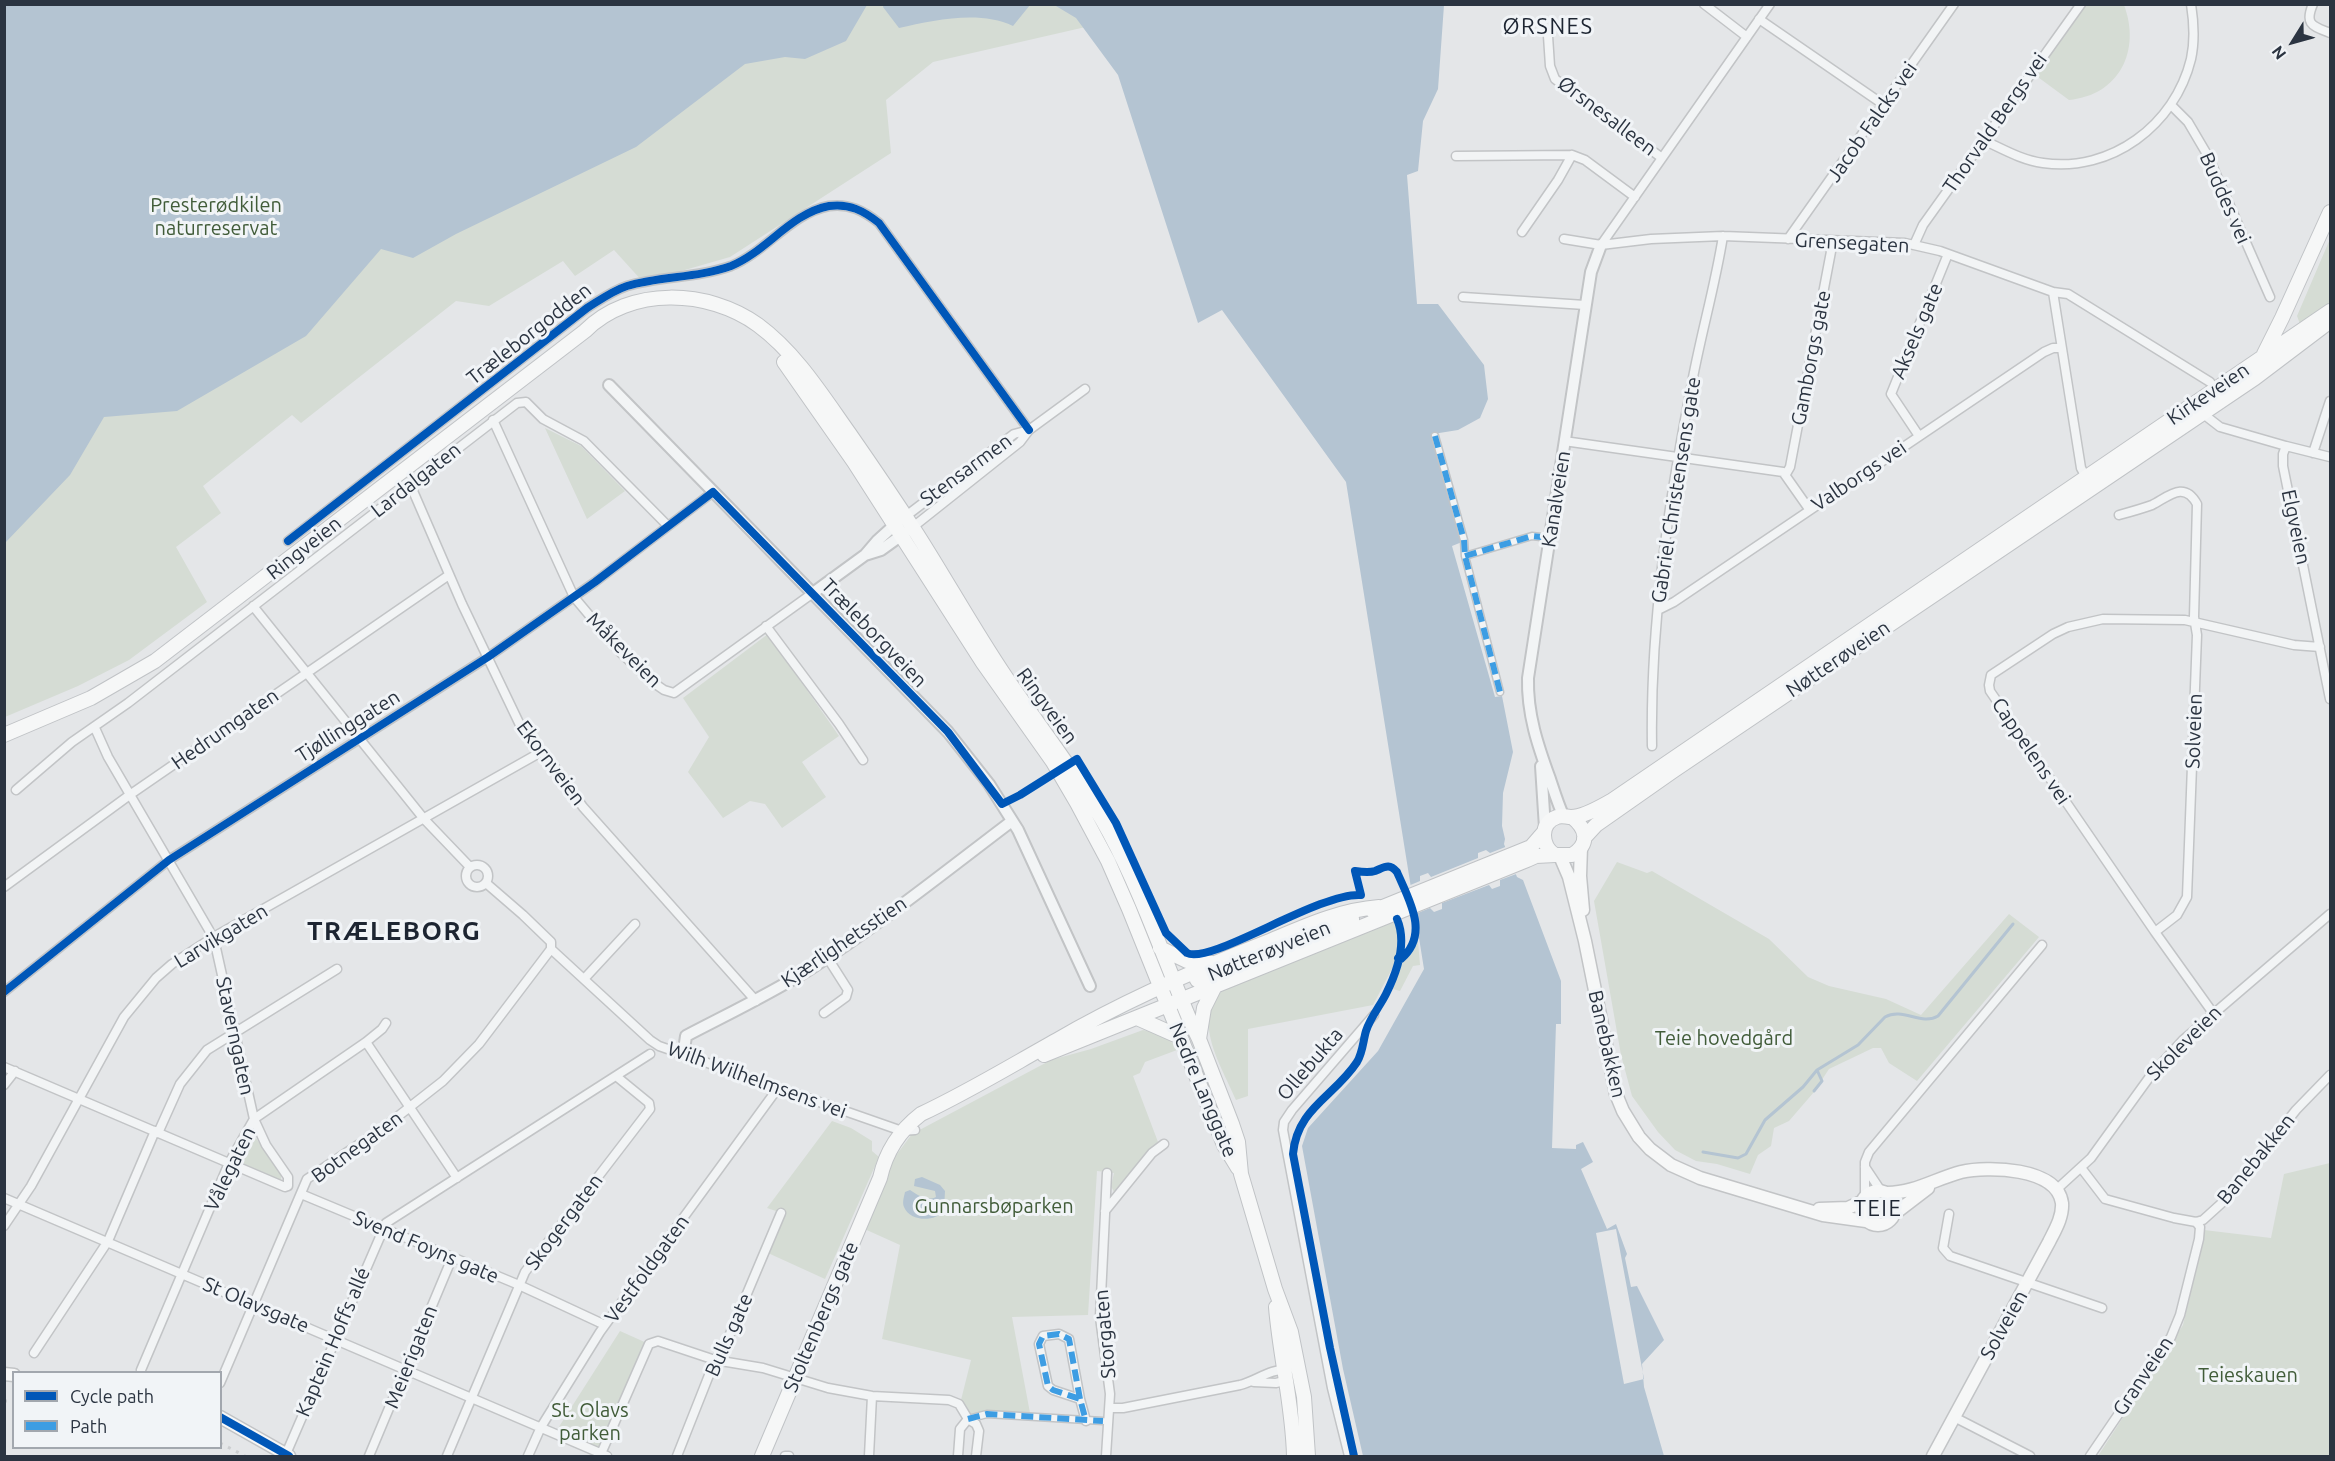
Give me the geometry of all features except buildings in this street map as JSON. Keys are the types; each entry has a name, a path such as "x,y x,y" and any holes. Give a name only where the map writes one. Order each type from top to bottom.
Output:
{"main road":[{"path":"2255,378 2262,357 2331,212"},
{"name":"Ringveien","path":"4,735 91,698 155,661 585,331 598,317 632,303 654,298 704,301 747,319 781,345 804,371 909,521 998,666 1069,764 1094,803 1130,874 1177,990"},
{"name":"Ringveien","path":"585,331 635,311 668,306 690,307 712,312 751,331 773,350 796,377 983,663 1059,771 1108,861 1163,995"},
{"name":"Kirkeveien","path":"2091,481 2331,310"},
{"name":"Kirkeveien","path":"2091,481 2255,378 2331,320"},
{"name":"Nøtterøveien","path":"1567,816 1596,809 1611,801 2091,481"},
{"name":"Nøtterøveien","path":"1583,843 1596,825 2091,481"},
{"path":"1397,906 1525,855 1572,855 1583,843 1581,824 1567,816 1551,820 1525,855"},
{"path":"1544,830 1546,845 1558,855"},
{"name":"Banebakken","path":"1583,843 1580,876 1585,941"},
{"name":"Banebakken","path":"1558,855 1569,877 1585,941 1616,1094 1623,1111 1639,1137 1662,1159 1688,1174 1721,1185 1823,1215 1866,1221 1881,1226 1936,1182"},
{"name":"Nøtterøyveien","path":"1177,990 1215,984 1397,906"},
{"name":"Nøtterøyveien","path":"1177,990 1213,963 1325,918 1357,910 1397,906"},
{"name":"Nøtterøyveien","path":"1163,995 1368,914 1379,907"},
{"path":"1160,948 1187,962 1213,963"},
{"path":"1199,1039 1204,1008 1215,984"},
{"name":"Nedre Langgate","path":"1177,990 1199,1039 1238,1142 1241,1174 1275,1289 1291,1332 1300,1372 1306,1413 1308,1456"},
{"name":"Stoltenbergs gate","path":"1001,1073 1137,1018 1163,995"},
{"name":"Stoltenbergs gate","path":"1118,1024 1163,995"},
{"name":"Stoltenbergs gate","path":"762,1456 880,1178 884,1162 921,1114 955,1099 1067,1034 1163,995"},
{"name":"Nedre Langgate","path":"1163,995 1224,1145 1241,1174"},
{"path":"1137,1018 1180,1036"},
{"name":"Banebakken","path":"1806,1209 1848,1208 1873,1191 1905,1192 1970,1171 2007,1170 2035,1176 2056,1190"},
{"name":"Solveien","path":"1933,1456 2060,1220 2062,1206 2056,1190"},
{"path":"1884,1192 1894,1203 1894,1214"},
{"path":"1863,1199 1861,1213 1866,1221"},
{"name":"Nedre Langgate","path":"1275,1289 1292,1415 1294,1456"},
{"path":"222,1417 286,1456"}],"street":[{"path":"1704,4 1747,37"},
{"name":"Ørsnesalleen","path":"1601,245 1770,4"},
{"name":"Jacob Falcks vei","path":"1788,239 1954,4"},
{"name":"Thorvald Bergs vei","path":"1914,245 1923,225 2081,4"},
{"path":"1983,140 2005,152 2038,163 2063,165 2079,163 2127,147 2151,128 2171,105 2185,81 2194,38 2191,4"},
{"path":"2313,4 2308,15 2309,21 2314,27 2331,33"},
{"path":"1760,19 1884,105"},
{"name":"Ørsnesalleen","path":"1548,36 1550,66 1555,79 1662,158"},
{"name":"Buddes vei","path":"2171,105 2188,122 2208,156 2270,297"},
{"path":"1456,156 1572,155 1585,160 1635,197"},
{"path":"1522,232 1558,180 1572,155"},
{"name":"Træleborgodden","path":"288,541 586,308 608,294 643,283 732,265 750,255 808,213 830,206 854,208 879,223 1029,430"},
{"name":"Grensegaten","path":"1564,238 1601,245 1651,239 1723,236 1914,245 1948,254 2053,292 2068,294 2079,299 2210,382"},
{"name":"Gabriel Christensens gate","path":"1652,746 1658,610 1668,526 1691,388 1723,236"},
{"name":"Gamborgs gate","path":"1786,474 1790,467 1833,241"},
{"name":"Kanalveien","path":"1567,816 1540,754 1529,714 1528,678 1585,305 1593,261 1601,245"},
{"name":"Aksels gate","path":"1919,436 1891,394 1948,254"},
{"path":"2053,292 2081,468 2091,481"},
{"path":"1463,297 1585,305"},
{"name":"Valborgs vei","path":"1658,610 1674,602 2044,352 2053,348 2061,348"},
{"name":"Træleborgveien","path":"609,385 948,732 989,784 1012,821 1090,986"},
{"name":"Måkeveien","path":"494,420 574,597 621,652 651,681 664,690 674,693 865,555 881,550 909,521 1020,442 1029,430 1085,388"},
{"path":"2313,453 2331,401"},
{"name":"Lardalgaten","path":"15,789 72,742 95,728 517,403 526,402 543,419 584,441 668,526"},
{"path":"2202,413 2220,427 2331,457"},
{"name":"Stensarmen","path":"909,521 1014,434 1029,430"},
{"path":"1435,436 1464,540 1465,556 1500,692"},
{"path":"1564,441 1786,474 1809,509"},
{"name":"Elgveien","path":"2286,446 2283,466 2331,699"},
{"name":"Ekornveien","path":"410,484 449,575 520,725 554,766 583,807 756,1001"},
{"name":"Tjøllinggaten","path":"4,992 169,860 488,657 574,597 713,492"},
{"name":"Solveien","path":"2119,515 2149,506 2174,492 2182,492 2194,500 2198,512 2195,624 2197,634 2187,897 2177,915 2155,932"},
{"path":"1465,556 1532,536 1550,538"},
{"name":"Hedrumgaten","path":"4,887 131,795 449,575"},
{"path":"254,606 424,819 470,867"},
{"name":"Cappelens vei","path":"2155,932 1990,691 1989,680 1996,671 2068,627 2113,618 2185,620 2294,645 2320,647"},
{"path":"766,626 863,760"},
{"name":"Staverngaten","path":"95,728 108,757 212,938 254,1119 266,1144 288,1177 288,1186 285,1187 229,1164"},
{"name":"Larvikgaten","path":"4,1226 20,1205 124,1017 149,985 172,964 212,938 541,752"},
{"name":"Kanalveien","path":"1540,754 1544,830"},
{"name":"Kjærlighetsstien","path":"689,1057 684,1050 686,1036 756,1001 827,957 1012,821"},
{"path":"480,865 485,868 488,878 486,883 476,887 471,886 465,876 470,867 480,865"},
{"name":"Wilh Wilhelmsens vei","path":"486,883 524,915 551,942 551,949 650,1041 778,1088 909,1131"},
{"name":"Skoleveien","path":"2056,1190 2082,1168 2113,1131 2133,1098 2163,1061 2213,1013 2331,914"},
{"path":"584,980 635,924"},
{"path":"2155,932 2213,1013"},
{"path":"1863,1199 1866,1157 1876,1142 2042,945"},
{"name":"Botnegaten","path":"222,1378 310,1177 410,1108 443,1081 479,1044 551,949"},
{"path":"824,1013 846,997 848,990 827,957"},
{"path":"34,1353 108,1241 156,1132 180,1084 195,1064 207,1050 337,969"},
{"name":"Ollebukta","path":"1349,1456 1330,1377 1283,1130 1284,1122 1292,1110 1374,1015"},
{"name":"Vålegaten","path":"141,1370 229,1164 254,1119 366,1042 386,1023"},
{"path":"366,1042 457,1178"},
{"path":"383,1229 396,1216 650,1054"},
{"path":"4,1067 229,1164"},
{"path":"4,1085 15,1071"},
{"name":"Banebakken","path":"2196,1222 2203,1220 2224,1202 2280,1128 2331,1075"},
{"name":"Skogergaten","path":"447,1456 519,1286 537,1255 650,1109 649,1103 616,1076"},
{"name":"Vestfoldgaten","path":"528,1456 541,1427 605,1325 778,1088"},
{"path":"1105,1211 1152,1153 1164,1144"},
{"path":"1865,1167 1884,1192"},
{"path":"2082,1168 2105,1199 2196,1222"},
{"name":"Storgaten","path":"1106,1456 1111,1408 1100,1317 1107,1173"},
{"name":"Svend Foyns gate","path":"301,1194 605,1325"},
{"name":"St Olavsgate","path":"4,1198 472,1397 602,1456"},
{"name":"Bulls gate","path":"677,1456 715,1360 724,1348 781,1213"},
{"path":"1949,1214 1943,1242 1946,1253 2102,1308"},
{"name":"Granveien","path":"2090,1456 2171,1337 2180,1315 2199,1239 2200,1227 2196,1222"},
{"name":"Kaptein Hoffs allé","path":"286,1456 383,1229"},
{"name":"Meierigaten","path":"369,1456 452,1258"},
{"path":"1080,1400 1048,1386 1039,1344 1041,1337 1059,1334 1070,1339 1080,1400 1086,1421"},
{"path":"602,1456 652,1342 658,1341 715,1360 744,1364 828,1388 872,1396 949,1400 959,1404 968,1419 976,1424 979,1431 976,1456"},
{"path":"1111,1408 1130,1407 1253,1382 1272,1371 1285,1375 1300,1372"},
{"path":"869,1456 872,1396"},
{"path":"958,1456 960,1429 968,1419 987,1414 1103,1421"},
{"path":"1954,1417 2030,1456"}],"green space":[{"name":"Presterødkilen naturreservat","path":"5,5 1077,5 1090,26 933,62 886,100 891,153 730,257 643,282 614,250 575,276 563,261 489,306 456,301 301,423 292,415 203,486 221,513 176,547 207,602 129,660 78,686 5,717"},
{"path":"2081,5 2124,5 2129,22 2128,54 2122,68 2102,89 2087,96 2069,100 2031,72"},
{"path":"2330,239 2330,303 2300,324 2297,316"},
{"path":"545,428 581,446 625,491 587,519"},
{"path":"768,634 839,736 802,762 826,797 782,828 765,804 750,801 723,818 688,772 709,737 683,698"},
{"name":"Teie hovedgård","path":"1617,862 1647,873 1652,871 1769,939 1808,977 1829,986 1886,999 1921,1015 2009,914 2039,937 1917,1081 1889,1063 1881,1048 1873,1048 1829,1069 1814,1092 1789,1121 1774,1128 1771,1146 1758,1155 1750,1174 1717,1164 1696,1161 1675,1150 1658,1132 1632,1096 1621,1055 1594,901"},
{"path":"1394,917 1400,937 1396,961 1373,1005 1248,1029 1248,1096 1236,1100 1219,1063 1210,1035 1210,1009 1216,997 1231,984"},
{"path":"1418,941 1420,965 1413,966 1400,991 1393,989 1400,965"},
{"name":"Gunnarsbøparken","path":"1143,1030 1167,1038 1177,1050 1145,1062 1140,1073 1133,1076 1158,1142 1114,1192 1111,1186 1114,1173 1097,1171 1088,1315 1012,1317 1030,1413 987,1411 968,1417 960,1404 971,1360 882,1339 900,1245 860,1227 891,1162 912,1134 1051,1060 1091,1049"},
{"path":"832,1121 851,1128 872,1141 872,1151 879,1157 825,1279 768,1253 782,1213 767,1208"},
{"path":"249,1138 256,1138 281,1175 281,1179 278,1181 237,1163 244,1142"},
{"name":"Teieskauen","path":"2330,1163 2330,1456 2098,1456 2183,1325 2204,1230 2271,1238 2284,1174"},
{"name":"St. Olavs parken","path":"620,1331 649,1344 600,1453 555,1433"}],"water":[{"name":"Presterødkilen naturreservat","path":"5,4 867,5 846,41 805,59 785,57 745,64 636,147 456,234 413,258 381,249 306,336 177,411 104,417 70,475 5,543"},
{"path":"884,4 1444,5 1438,89 1423,121 1418,171 1407,175 1417,304 1438,304 1484,365 1488,399 1480,418 1458,430 1433,434 1462,542 1452,546 1495,697 1502,696 1513,752 1503,793 1504,844 1517,877 1523,880 1561,981 1561,1024 1556,1024 1552,1148 1576,1149 1576,1145 1583,1142 1593,1162 1581,1169 1607,1229 1616,1224 1627,1254 1625,1258 1631,1287 1637,1286 1664,1340 1642,1364 1643,1372 1616,1229 1596,1233 1624,1384 1643,1379 1664,1456 1363,1456 1343,1369 1302,1146 1308,1128 1378,1051 1424,969 1346,482 1222,310 1198,323 1118,75 1076,18 1056,6 1030,5 1013,26 1000,21 972,17 899,28 883,7"},
{"path":"922,1177 940,1185 945,1191 944,1211 929,1219 912,1216 904,1207 903,1201 905,1192 910,1190 926,1198 936,1197 935,1191 914,1186 915,1179"}],"pier":[{"path":"1508,846 1519,873 1500,880 1500,886 1492,889 1489,885 1442,903 1442,909 1434,912 1430,908 1413,915 1408,886 1420,881 1420,876 1428,873 1431,877 1478,858 1478,853 1486,850 1490,853"}],"waterway":[{"path":"1703,1152 1738,1158 1746,1154 1765,1120 1803,1087 1817,1070 1858,1045 1885,1017 1898,1014 1932,1019 1938,1016 2013,924"},
{"path":"1814,1091 1822,1081 1817,1070"}],"railway":[{"path":"4,1401 12,1401"},
{"path":"222,1444 245,1456"}],"marked path":[{"path":"1435,436 1464,540 1465,556 1500,692"},
{"path":"1465,556 1532,536 1550,538"},
{"path":"1080,1399 1069,1339 1059,1334 1043,1336 1039,1344 1048,1386 1053,1390 1080,1399 1086,1421"},
{"path":"968,1419 987,1414 1103,1421"}],"cycle path":[{"path":"288,541 601,299 627,286 706,273 731,266 756,252 803,216 829,206 856,209 879,223 1029,430"},
{"path":"4,992 169,860 488,657 595,582 713,492 948,732 1002,804 1077,759 1116,823 1166,933 1187,953 1200,954 1218,949 1319,904 1342,897 1361,895 1355,871 1370,872 1389,867 1397,872 1407,894 1416,928 1410,949 1401,959 1398,958"},
{"path":"1354,1456 1330,1348 1293,1154 1301,1125 1348,1074 1359,1058 1368,1026 1386,994 1397,967 1401,947 1397,919"},
{"path":"222,1418 289,1456"}],"district":[{"name":"ØRSNES","path":"1548,27"},
{"name":"TRÆLEBORG","path":"394,931"},
{"name":"TEIE","path":"1878,1209"}]}
